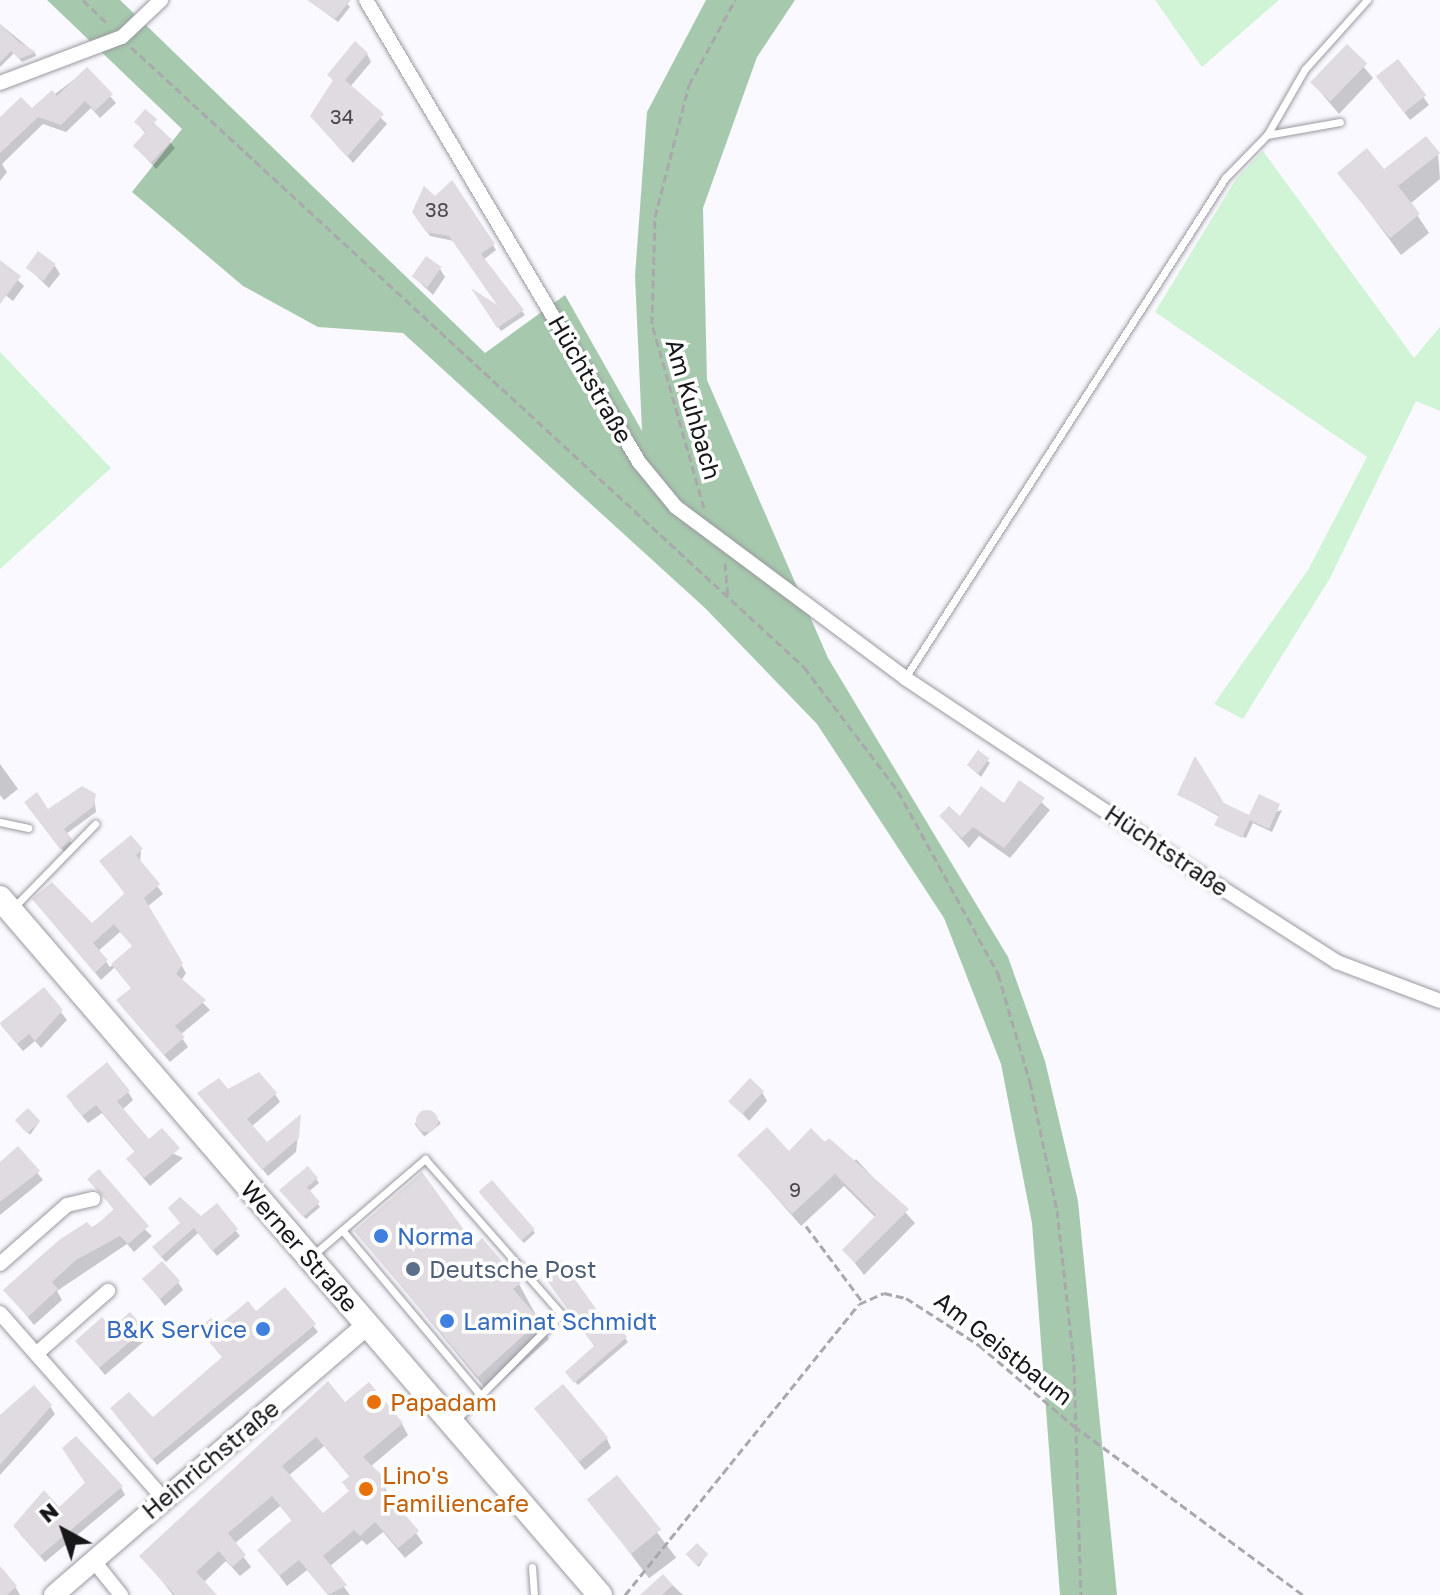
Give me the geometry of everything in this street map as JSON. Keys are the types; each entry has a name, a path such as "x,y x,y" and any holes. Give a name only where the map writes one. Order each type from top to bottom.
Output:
{"main road":[{"name":"Werner Straße","path":"5,904 600,1595"}],"street":[{"path":"0,83 122,37 161,0"},
{"name":"Hüchtstraße","path":"366,0 639,462 724,550 905,678 1337,962 1440,1001"},
{"path":"0,1264 67,1205 93,1199"},
{"path":"36,1354 108,1291"},
{"path":"0,1313 163,1498"},
{"name":"Heinrichstraße","path":"54,1595 368,1324"},
{"path":"93,1560 121,1595"}],"lane":[{"path":"905,678 1225,178 1267,135 1305,69 1367,0"},
{"path":"1267,135 1340,122"},
{"path":"0,822 28,828"},
{"path":"5,904 95,824"},
{"path":"310,1258 425,1159 561,1314 514,1357 483,1398 453,1423"},
{"path":"342,1230 483,1398"},
{"path":"532,1567 534,1595"}],"path":[{"path":"83,0 804,667 870,748 998,974 1057,1210 1074,1426 1081,1595"},
{"name":"Am Kuhbach","path":"705,511 652,324 655,217 689,85 735,0"},
{"path":"724,550 728,597"},
{"path":"625,1595 862,1301 806,1226"},
{"name":"Am Geistbaum","path":"862,1301 884,1293 935,1314 1074,1426 1303,1595"}],"green space":[{"path":"47,0 120,0 485,353 565,295 642,431 635,276 647,112 706,0 795,0 757,57 703,208 707,380 828,658 1008,957 1045,1061 1078,1201 1117,1595 1060,1595 1032,1223 1001,1064 944,918 817,724 705,608 403,333 318,327 243,286 132,192 182,129"},
{"path":"1155,0 1279,0 1202,67"},
{"path":"1263,151 1414,358 1440,327 1440,411 1416,401 1330,578 1243,719 1214,704 1308,570 1367,457 1155,312 1236,179"},
{"path":"0,352 111,468 0,569"}],"building":[{"path":"307,0 351,0 335,19"},
{"path":"0,24 19,42 36,52 19,59 11,51 0,62"},
{"path":"355,41 368,53 345,80 384,114 347,157 310,116 333,80 327,75"},
{"path":"1347,44 1367,63 1330,102 1310,82"},
{"path":"1398,59 1426,95 1404,112 1376,76"},
{"path":"87,67 113,94 95,111 85,101 61,125 38,117 0,153 0,117 21,97 32,108 52,90 57,96"},
{"path":"145,109 157,119 146,132 134,122"},
{"path":"154,123 172,140 151,163 133,146"},
{"path":"1426,136 1440,153 1398,186 1420,214 1390,238 1337,173 1367,148 1384,169"},
{"path":"452,180 495,244 481,254 524,310 497,328 471,288 497,305 449,236 426,232 412,212 424,186 435,196"},
{"path":"38,251 56,264 43,281 26,268"},
{"path":"426,256 442,267 427,287 412,276"},
{"path":"0,260 21,276 0,304"},
{"path":"978,750 989,758 978,774 967,765"},
{"path":"1195,756 1224,803 1249,815 1259,794 1280,804 1269,829 1250,820 1242,838 1214,825 1219,815 1177,795"},
{"path":"1019,780 1045,798 1004,848 973,827 962,838 939,816 949,806 960,816 981,786 1004,803"},
{"path":"82,786 96,794 94,806 64,829 72,839 60,849 24,802 37,792 48,809"},
{"path":"131,835 143,849 136,855 160,884 144,898 183,963 176,974 206,1000 175,1026 185,1037 164,1055 116,1000 131,988 111,964 132,946 114,924 93,943 108,960 95,973 32,899 52,882 92,923 125,893 99,861"},
{"path":"44,987 63,1010 35,1041 29,1034 17,1044 0,1023"},
{"path":"107,1062 130,1091 117,1101 149,1139 162,1128 180,1148 144,1178 126,1159 135,1151 96,1105 82,1116 66,1096"},
{"path":"259,1072 277,1093 247,1119 267,1142 301,1114 299,1138 262,1170 197,1093 219,1078 228,1089"},
{"path":"750,1078 764,1091 742,1114 728,1101"},
{"path":"28,1108 40,1121 27,1133 15,1120"},
{"path":"427,1110 435,1113 438,1121 435,1129 427,1132 419,1129 416,1121 419,1113"},
{"path":"767,1127 789,1151 811,1128 825,1142 829,1138 909,1209 855,1263 842,1250 876,1215 835,1174 792,1214 737,1155"},
{"path":"18,1146 40,1171 0,1202 0,1162"},
{"path":"308,1166 318,1178 307,1187 320,1202 303,1217 279,1190"},
{"path":"99,1169 149,1226 128,1244 120,1236 76,1260 52,1282 58,1289 28,1317 3,1290 59,1240 87,1222 93,1228 114,1209 87,1179"},
{"path":"422,1172 475,1245 482,1238 521,1283 513,1289 540,1320 478,1377 354,1231"},
{"path":"492,1180 535,1229 521,1241 478,1192"},
{"path":"180,1197 201,1216 217,1203 238,1229 212,1251 194,1228 161,1257 152,1247 180,1223 168,1208"},
{"path":"561,1260 612,1331 618,1326 627,1337 574,1383 565,1372 594,1346 543,1275"},
{"path":"162,1261 180,1281 160,1299 142,1279"},
{"path":"285,1287 316,1324 152,1460 110,1408 129,1392 153,1417 222,1357 198,1329 211,1318 218,1326 248,1301 256,1311"},
{"path":"130,1312 145,1329 99,1368 75,1341 102,1317 112,1328"},
{"path":"328,1381 345,1402 369,1382 403,1423 363,1457 391,1484 384,1490 419,1531 398,1548 375,1522 360,1536 354,1530 323,1556 347,1585 328,1595 299,1560 279,1576 257,1550 292,1520 272,1496 228,1533 246,1555 232,1567 219,1551 196,1572 217,1595 175,1595 139,1556","holes":["316,1437 350,1476 342,1482 349,1491 323,1513 282,1466"]},
{"path":"563,1384 608,1438 579,1462 534,1408"},
{"path":"34,1385 52,1405 0,1465 0,1415"},
{"path":"76,1436 123,1486 40,1556 13,1526 44,1490 59,1507 85,1483 62,1448"},
{"path":"617,1475 661,1529 631,1554 587,1500"},
{"path":"697,1543 708,1554 697,1566 686,1554"},
{"path":"0,1566 17,1586 7,1595 0,1595"},
{"path":"663,1574 673,1585 662,1595 640,1595"}],"place":[{"name":"Norma","path":"381,1236"},
{"name":"Deutsche Post","path":"413,1269"},
{"name":"Laminat Schmidt","path":"447,1321"},
{"name":"B&K Service","path":"263,1329"},
{"name":"Papadam","path":"374,1402"},
{"name":"Lino's Familiencafe","path":"366,1489"}]}
